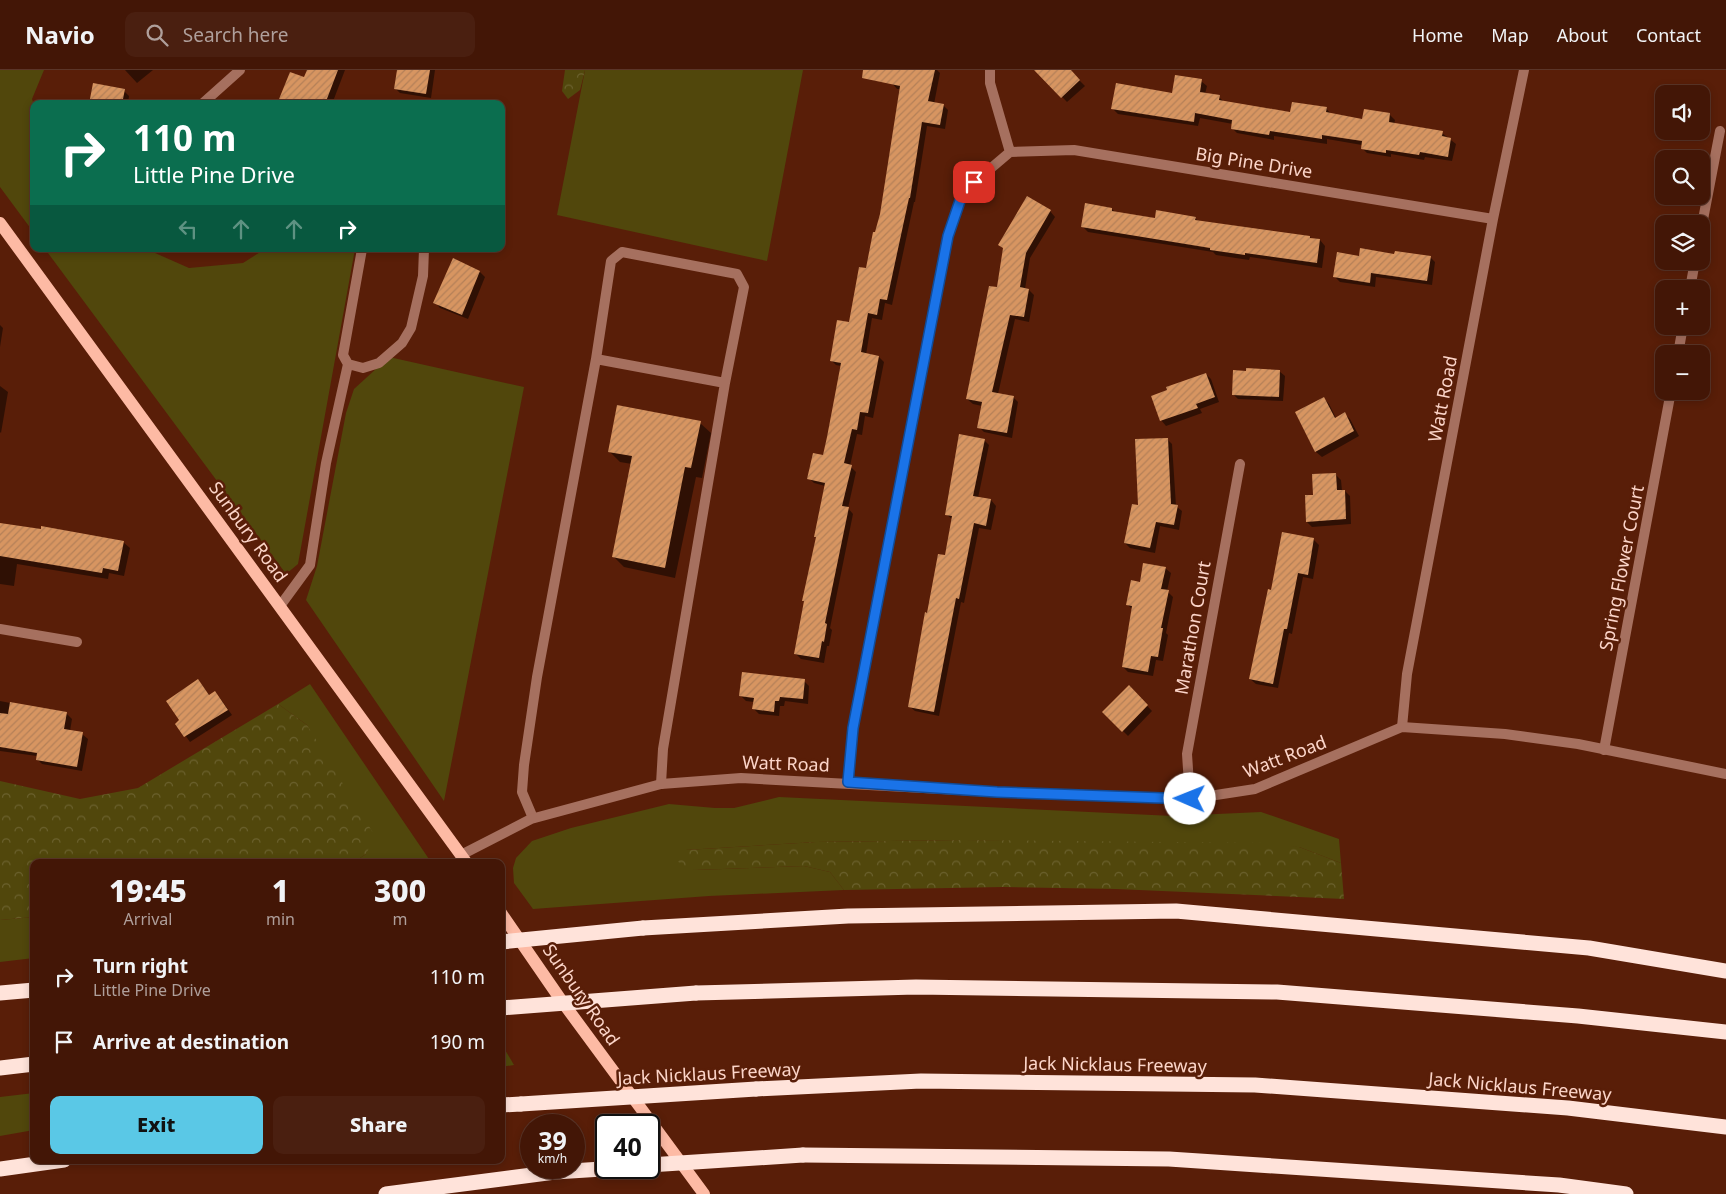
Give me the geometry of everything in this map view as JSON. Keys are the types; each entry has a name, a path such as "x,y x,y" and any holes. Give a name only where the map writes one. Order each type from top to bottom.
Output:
{"highway":[{"path":"505,942 643,928 848,916 1176,912 1589,948 1726,971"},
{"path":"505,1008 696,994 916,987 1277,992 1578,1016 1726,1032"},
{"path":"0,993 30,990"},
{"path":"0,1068 30,1064"},
{"name":"Jack Nicklaus Freeway","path":"505,1105 921,1081 1255,1085 1568,1108 1726,1127"},
{"path":"660,1165 803,1155 1169,1159 1558,1185 1626,1194"},
{"path":"0,1169 36,1164"},
{"path":"386,1194 555,1172 595,1169"}],"main road":[{"name":"Sunbury Road","path":"0,223 464,859"},
{"name":"Sunbury Road","path":"505,919 561,1000 704,1194"}],"street":[{"path":"206,100 240,70"},
{"path":"848,782 853,728 948,236 963,192 1010,152 990,82 990,70"},
{"name":"Watt Road","path":"464,859 533,818 660,784 741,778 848,782 1007,792 1190,799 1255,790 1402,727 1408,674 1493,219 1524,70"},
{"path":"1704,215 1720,131"},
{"name":"Big Pine Drive","path":"1010,152 1074,150 1493,219"},
{"path":"280,606 310,565 326,463 348,364 343,355 361,252"},
{"path":"348,364 363,368 379,363 402,343 411,328 423,276 424,252"},
{"path":"533,818 522,792 537,677 596,359 611,261 622,252 737,274 744,287 663,748 660,784"},
{"path":"596,359 726,383"},
{"name":"Spring Flower Court","path":"1604,750 1669,400"},
{"name":"Marathon Court","path":"1190,799 1187,754 1240,464"},
{"path":"0,629 77,642"},
{"path":"1402,727 1505,734 1604,750 1726,774"}],"green space":[{"path":"0,70 44,70 32,100 30,100 30,228 0,187"},
{"path":"565,70 585,70 580,90 568,99 562,91"},
{"path":"585,70 803,70 767,261 557,215"},
{"path":"47,252 153,252 189,268 243,263 260,252 354,252 298,564 286,574"},
{"path":"389,357 524,387 444,801 306,600 317,566 346,413 354,389"},
{"path":"310,684 429,859 358,859 366,854 307,725 278,704"},
{"path":"278,704 307,725 375,836 366,854 358,859 30,859 30,917 0,920 0,781 80,799 138,788"},
{"path":"779,797 1173,816 1261,812 1339,839 1341,863 1299,847 963,840 816,842 686,850 694,870 804,866 830,872 844,890 709,896 533,909 514,883 513,868 516,858 532,841 571,828 669,804 734,808"},
{"path":"963,840 1267,843 1299,847 1341,863 1344,899 1116,889 1003,887 844,890 830,872 804,866 694,870 681,865 677,860 686,850 816,842"},
{"path":"30,917 30,958 0,962 0,920"},
{"path":"505,1050 514,1065 505,1066"},
{"path":"30,1093 30,1131 0,1136 0,1097"}],"building":[{"path":"307,70 338,70 327,100 279,100 290,72 304,77"},
{"path":"397,70 430,70 426,94 394,89"},
{"path":"863,70 935,70 928,101 944,104 940,125 922,122 910,198 887,300 880,299 877,315 868,313 861,352 879,356 868,413 860,412 857,430 852,429 844,463 852,465 842,506 849,507 825,623 827,624 824,642 822,641 819,658 794,654 804,601 802,601 825,483 807,479 813,453 823,455 841,363 830,361 837,320 849,322 859,267 866,268 873,232 875,232 880,214 900,86 862,78"},
{"path":"1034,70 1071,70 1080,80 1061,98"},
{"path":"1175,75 1202,79 1200,92 1220,95 1219,100 1290,112 1292,102 1327,107 1326,112 1362,119 1364,109 1390,113 1389,122 1443,131 1442,136 1451,138 1448,157 1420,152 1419,155 1386,150 1386,153 1361,149 1362,141 1322,135 1322,139 1270,131 1269,135 1231,129 1232,120 1195,113 1194,122 1111,109 1116,83 1172,93"},
{"path":"93,83 125,89 123,100 90,100"},
{"path":"1027,196 1051,210 1026,253 1020,287 1029,289 1024,317 1010,315 992,392 1014,396 1007,433 977,428 982,402 966,399 989,286 997,287 1003,248 998,245"},
{"path":"1085,203 1112,208 1112,211 1155,218 1156,210 1196,217 1195,220 1310,236 1310,238 1320,239 1317,263 1210,250 1210,248 1081,227"},
{"path":"1360,248 1394,254 1395,251 1431,256 1427,281 1371,273 1370,283 1333,277 1337,252 1359,256"},
{"path":"453,258 480,271 462,315 433,303"},
{"path":"1246,368 1280,370 1279,397 1232,395 1233,370 1246,371"},
{"path":"1206,373 1215,397 1196,404 1198,408 1160,421 1151,396 1167,390 1166,387"},
{"path":"1324,397 1335,418 1345,412 1354,431 1315,452 1295,412"},
{"path":"617,405 701,421 691,468 685,467 665,568 612,557 632,456 608,452"},
{"path":"959,434 985,439 973,496 991,499 986,526 974,523 959,599 956,598 934,712 908,707 925,612 927,613 938,554 945,555 952,516 945,515"},
{"path":"1168,438 1171,504 1178,505 1174,525 1156,522 1150,548 1124,543 1132,504 1138,505 1135,439"},
{"path":"1336,473 1337,490 1345,490 1346,519 1306,522 1305,495 1313,495 1312,474"},
{"path":"0,523 41,529 41,526 124,541 118,571 103,568 102,573 0,556"},
{"path":"1282,532 1314,538 1308,575 1298,573 1287,629 1284,629 1273,684 1249,679 1268,589 1271,590"},
{"path":"1143,563 1166,567 1161,589 1169,590 1161,628 1163,628 1158,657 1151,656 1148,672 1122,667 1132,606 1126,605 1131,580 1140,582"},
{"path":"742,672 805,679 803,699 780,697 779,701 775,701 774,712 752,709 754,698 739,696"},
{"path":"198,679 209,695 215,691 228,710 184,737 175,724 179,720 166,701"},
{"path":"1129,685 1148,705 1122,732 1102,712"},
{"path":"10,702 67,712 64,729 83,732 77,767 36,760 37,753 0,747 0,713 8,714"}],"route":[{"path":"974,182 963,192 948,236 853,728 848,782 997,792 1190,799"}]}
